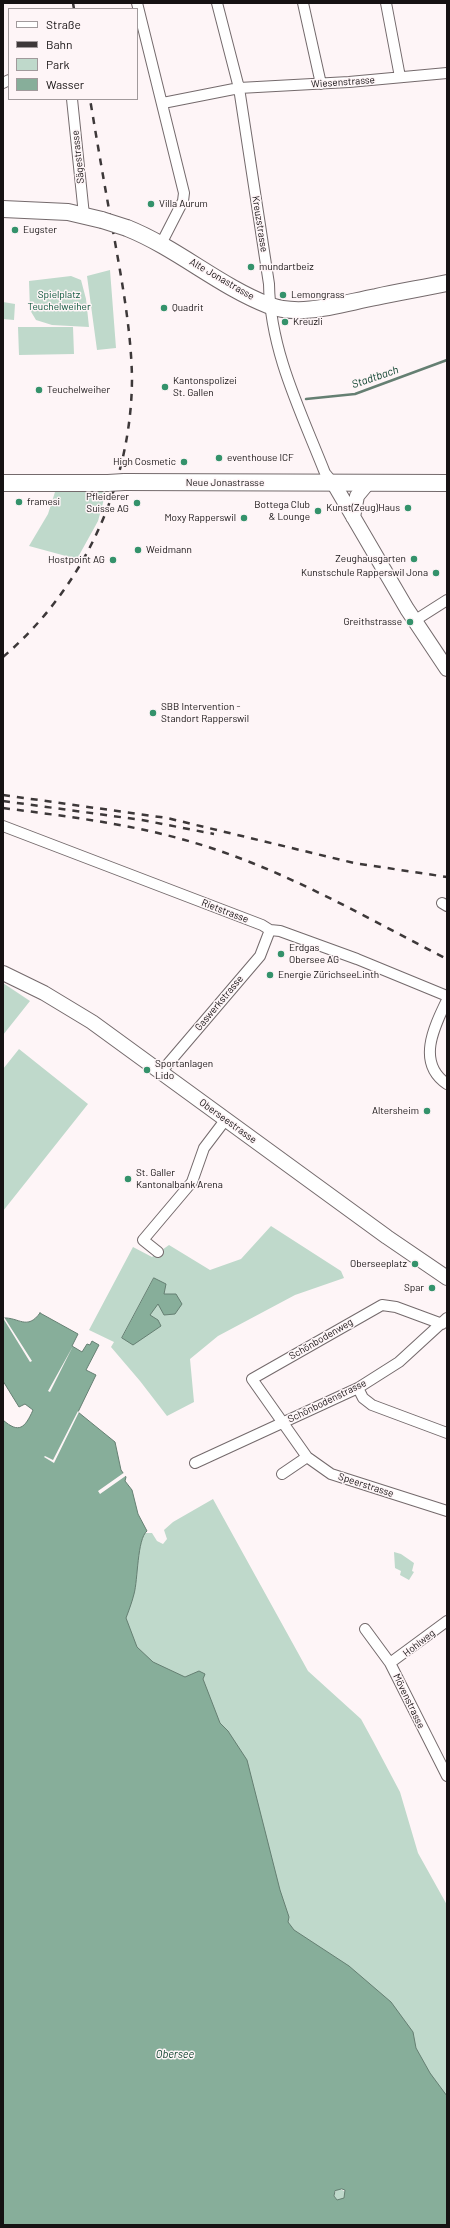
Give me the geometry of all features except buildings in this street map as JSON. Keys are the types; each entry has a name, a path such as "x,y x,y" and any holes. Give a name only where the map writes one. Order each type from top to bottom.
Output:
{"main road":[{"name":"Alte Jonastrasse","path":"3,209 36,210 84,215 127,228 161,244 269,306 286,309 314,308 447,283"},
{"name":"Neue Jonastrasse","path":"3,483 447,483"}],"street":[{"path":"137,3 163,103 184,193 183,201 161,244"},
{"name":"Kreuzstrasse","path":"218,3 239,88 269,284 269,306 273,328 290,388 325,473 334,484"},
{"path":"303,3 321,84"},
{"path":"386,3 400,77"},
{"name":"Wiesenstrasse","path":"163,103 239,88 321,84 447,73"},
{"name":"Sägestrasse","path":"72,100 84,215"},
{"path":"334,484 414,621 447,669"},
{"path":"353,517 357,496 367,484"},
{"path":"414,621 447,600"},
{"name":"Rietstrasse","path":"3,826 262,925 270,930 280,931 357,959 447,996"},
{"name":"Gaswerkstrasse","path":"161,1072 260,956 270,930"},
{"name":"Oberseestrasse","path":"3,973 69,1008 161,1072 387,1237 447,1278"},
{"path":"447,1000 432,1033 429,1058 432,1069 440,1079 447,1084"},
{"path":"158,1252 143,1240 192,1182 204,1148 226,1120"},
{"name":"Schönbodenweg","path":"282,1423 252,1379 382,1305 396,1307 444,1321"},
{"name":"Schönbodenstrasse","path":"195,1463 358,1388 399,1362 444,1321"},
{"path":"358,1388 362,1398 372,1405 447,1433"},
{"name":"Speerstrasse","path":"282,1423 307,1457 331,1474 447,1511"},
{"path":"282,1474 307,1457"},
{"name":"Hohlweg","path":"390,1664 447,1621"},
{"name":"Mövenstrasse","path":"365,1629 390,1664 447,1776"}],"green space":[{"path":"110,270 116,348 97,350 87,276"},
{"name":"Spielplatz Teuchelweiher","path":"71,276 81,280 86,299 89,327 52,325 36,320 30,310 29,281"},
{"path":"3,302 15,304 14,320 3,319"},
{"path":"18,327 73,327 74,354 19,355"},
{"path":"55,492 106,492 98,521 77,559 29,546 48,514"},
{"path":"3,983 30,1001 3,1035"},
{"path":"19,1049 88,1104 3,1211 3,1069"},
{"path":"271,1226 341,1271 344,1278 295,1295 218,1336 190,1359 194,1402 167,1416 111,1347 114,1342 89,1330 133,1247 152,1257 169,1245 210,1270 241,1259"},
{"path":"213,1499 308,1671 361,1719 400,1792 418,1853 447,1905 447,2225 209,1943 107,1569 145,1533 152,1533 157,1541 163,1544 167,1539 164,1530 173,1522"},
{"path":"394,1552 401,1554 414,1563 412,1571 414,1572 409,1580 400,1575 401,1571 395,1568"},
{"path":"340,2189 344,2191 346,2195 344,2199 340,2201 336,2199 334,2195 336,2191"}],"water":[{"path":"154,1278 166,1284 164,1294 176,1294 182,1304 175,1314 164,1315 158,1304 150,1315 158,1320 161,1326 133,1345 122,1338"},
{"name":"Obersee","path":"40,1313 78,1334 72,1346 82,1352 87,1344 90,1345 92,1341 99,1345 86,1370 96,1375 78,1412 115,1442 121,1470 126,1477 125,1481 132,1490 138,1514 147,1531 141,1542 135,1588 126,1618 137,1647 153,1662 185,1677 199,1671 205,1674 203,1679 220,1723 228,1731 247,1760 280,1890 289,1917 288,1922 294,1930 349,1966 391,2002 413,2032 416,2048 430,2073 447,2096 447,2225 3,2225 3,1420 13,1427 21,1427 27,1421 33,1410 25,1404 19,1407 3,1381 3,1318 27,1322 35,1318","holes":["342,2189 345,2190 344,2198 337,2200 334,2196 335,2191"]}],"pier":[{"path":"4,1317 32,1361 30,1362 3,1318"},
{"path":"73,1346 50,1392 48,1391"},
{"path":"78,1411 79,1412 54,1463 44,1457 45,1456 53,1460"},
{"path":"125,1472 127,1475 100,1494 98,1491"}],"waterway":[{"name":"Stadtbach","path":"306,399 355,394 447,360"}],"railway":[{"path":"73,3 74,8"},
{"path":"3,657 32,630 57,599 79,566 98,531 113,494 123,456 130,417 132,377 128,326 121,276 90,100"},
{"path":"3,795 167,818 354,863 447,877"},
{"path":"3,801 142,820 214,834"},
{"path":"3,808 81,818 132,827 183,839 208,847 270,870 330,898 447,959"}],"place":[{"name":"Villa Aurum","path":"151,204"},
{"name":"Eugster","path":"15,230"},
{"name":"mundartbeiz","path":"251,267"},
{"name":"Lemongrass","path":"283,295"},
{"name":"Quadrit","path":"164,308"},
{"name":"Kreuzli","path":"285,322"},
{"name":"Kantonspolizei St. Gallen","path":"165,387"},
{"name":"Teuchelweiher","path":"39,390"},
{"name":"eventhouse ICF","path":"219,458"},
{"name":"High Cosmetic","path":"184,462"},
{"name":"framesi","path":"19,502"},
{"name":"Pfleiderer Suisse AG","path":"137,503"},
{"name":"Kunst(Zeug)Haus","path":"408,508"},
{"name":"Bottega Club & Lounge","path":"318,511"},
{"name":"Moxy Rapperswil","path":"244,518"},
{"name":"Weidmann","path":"138,550"},
{"name":"Zeughausgarten","path":"414,559"},
{"name":"Hostpoint AG","path":"113,560"},
{"name":"Kunstschule Rapperswil Jona","path":"436,573"},
{"name":"Greithstrasse","path":"410,622"},
{"name":"SBB Intervention - Standort Rapperswil","path":"153,713"},
{"name":"Erdgas Obersee AG","path":"281,954"},
{"name":"Energie ZürichseeLinth","path":"270,975"},
{"name":"Sportanlagen Lido","path":"147,1070"},
{"name":"Altersheim","path":"427,1111"},
{"name":"St. Galler Kantonalbank Arena","path":"128,1179"},
{"name":"Oberseeplatz","path":"415,1264"},
{"name":"Spar","path":"432,1288"}]}
